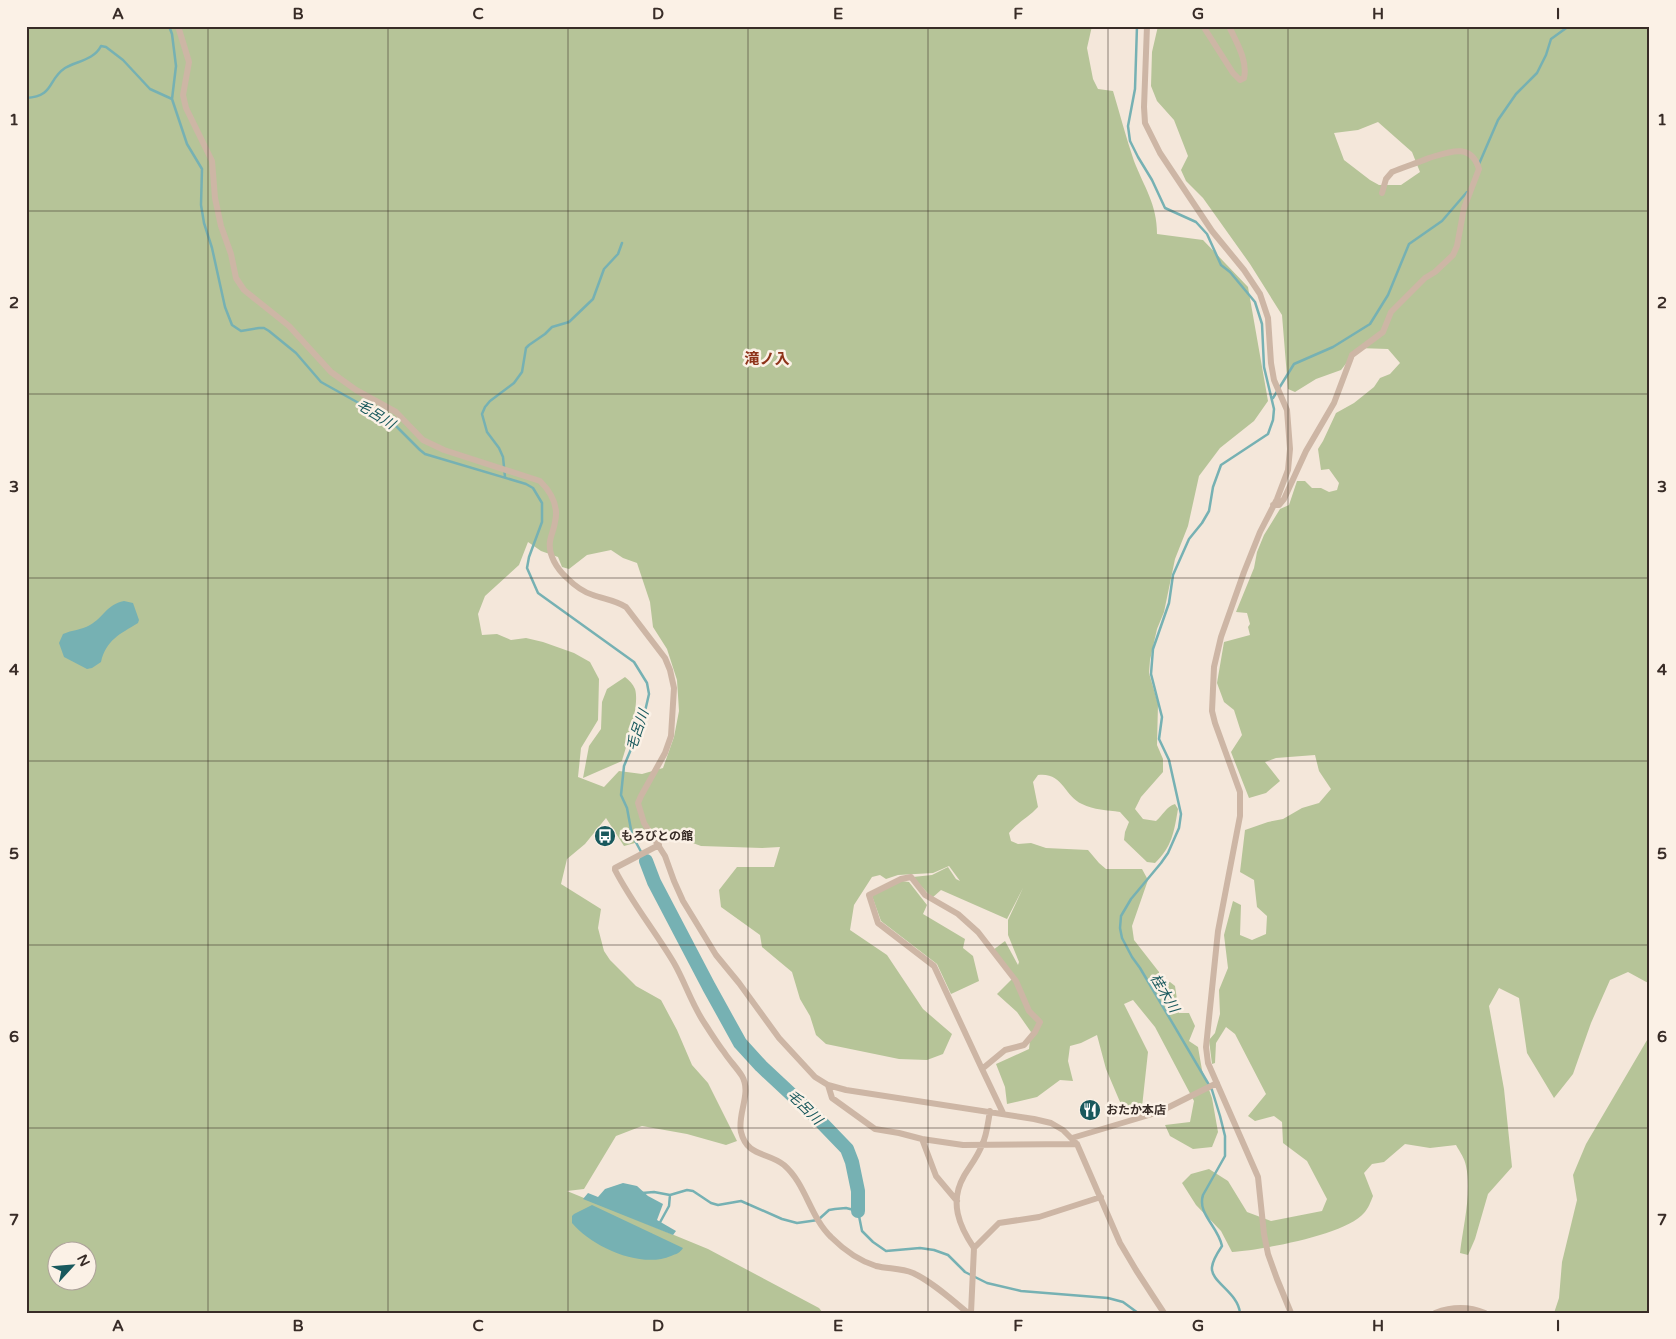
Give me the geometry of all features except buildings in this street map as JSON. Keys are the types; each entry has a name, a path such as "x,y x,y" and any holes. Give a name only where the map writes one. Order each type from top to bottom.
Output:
{"street":[{"path":"178,26 189,62 183,95 186,108 212,161 215,198 221,226 231,254 236,278 244,290 289,326 331,372 356,390 396,412 423,440 444,450 540,481 548,489 557,510 556,522 550,541 552,558 559,570 579,588 592,595 620,603 626,607 665,658 674,688 672,736 665,754 646,784 638,803 644,823 683,901 716,955 740,983 779,1038 815,1077 828,1085 846,1090 1003,1113 1051,1123 1075,1141 1124,1250 1164,1313"},
{"path":"1147,26 1144,107 1146,123 1160,153 1196,208 1252,281 1266,310 1274,380 1287,410 1290,432 1288,470 1244,572 1221,638 1214,667 1212,711 1214,723 1238,786 1241,799 1240,816 1218,931 1206,1047 1208,1063 1216,1084 1258,1177 1268,1254 1292,1313"},
{"path":"1203,26 1233,73 1240,80 1244,78 1246,71 1238,45 1229,26"},
{"path":"1273,505 1278,505 1284,499 1306,452 1334,403 1352,355 1383,332 1391,312 1425,278 1453,256 1458,246 1464,208 1480,169 1474,157 1470,154 1454,150 1392,172 1386,179 1382,193"},
{"path":"657,846 615,868 631,899 676,966 703,1020 719,1046 742,1076 745,1085 741,1131 748,1146 752,1151 782,1164 792,1173 822,1226 830,1237 843,1248 871,1264 915,1274 969,1313 974,1248 962,1230 958,1219 957,1200 963,1178 982,1146 990,1111"},
{"path":"982,1069 1005,1050 1024,1045 1035,1032 1040,1022 1029,1011 1016,981 969,923 958,914 925,895 911,877 901,879 869,894 878,923 934,966 982,1069 1003,1113"},
{"path":"828,1085 832,1098 871,1127 922,1139 982,1146 1075,1141 1159,1112 1216,1084"},
{"path":"922,1139 936,1176 957,1200"},
{"path":"974,1248 999,1222 1039,1217 1101,1197"},
{"path":"1435,1313 1446,1309 1467,1308 1484,1313"}],"green space":[{"path":"26,26 1092,26 1087,48 1093,79 1098,89 1113,91 1134,161 1155,214 1157,234 1203,240 1248,287 1268,401 1254,421 1220,448 1199,476 1188,526 1175,559 1164,612 1157,629 1150,660 1149,673 1158,704 1157,745 1163,759 1163,772 1141,797 1135,809 1143,819 1156,821 1167,809 1175,804 1178,809 1169,845 1155,863 1147,862 1124,840 1129,822 1120,812 1096,809 1082,804 1071,796 1058,781 1046,775 1038,775 1033,782 1038,807 1009,833 1011,841 1018,844 1031,843 1046,848 1088,850 1106,869 1142,869 1148,880 1132,926 1134,940 1159,972 1159,978 1175,986 1179,1013 1189,1013 1195,1026 1189,1041 1198,1047 1202,1070 1212,1098 1218,1132 1212,1147 1193,1149 1170,1136 1165,1125 1190,1122 1194,1101 1155,1027 1133,1000 1124,1004 1148,1052 1142,1107 1123,1109 1106,1069 1097,1035 1070,1046 1068,1061 1073,1081 1060,1080 1037,1097 1007,1104 1005,1087 996,1064 1029,1049 1031,1032 1017,1012 997,994 1014,977 993,950 1005,941 1018,965 1019,962 1008,935 1008,920 1023,888 1007,919 941,890 932,898 913,877 932,875 948,867 956,879 960,881 949,866 933,873 898,875 886,879 880,875 872,877 854,905 850,930 887,955 923,1009 952,1034 943,1054 927,1060 899,1059 826,1044 816,1035 810,1016 800,999 792,972 762,947 760,935 721,907 719,890 737,867 774,867 780,847 701,846 679,838 653,838 624,846 606,818 585,844 567,859 561,884 601,909 598,928 604,951 610,960 636,986 661,1000 677,1030 692,1065 708,1083 737,1141 726,1145 687,1134 642,1126 616,1136 584,1189 567,1191 708,1249 819,1308 823,1313 26,1313","holes":["528,542 541,551 558,557 562,567 569,569 587,555 611,550 623,558 637,563 650,602 653,627 667,649 677,680 679,711 674,737 663,768 642,774 619,771 604,787 578,777 581,748 598,720 599,679 590,662 574,653 543,642 526,638 511,640 497,634 482,635 478,614 485,596 519,565"]},
{"path":"1158,26 1650,26 1650,984 1628,972 1610,980 1591,1023 1573,1074 1554,1098 1527,1053 1519,998 1499,988 1489,1006 1504,1089 1512,1167 1488,1194 1475,1239 1468,1255 1460,1253 1468,1198 1468,1176 1465,1161 1456,1145 1430,1148 1405,1144 1384,1162 1372,1164 1364,1173 1373,1196 1365,1211 1354,1221 1340,1228 1302,1240 1245,1251 1232,1252 1221,1231 1196,1205 1182,1183 1191,1174 1209,1169 1228,1181 1247,1212 1271,1221 1322,1211 1327,1199 1307,1161 1283,1143 1282,1122 1274,1116 1255,1121 1248,1116 1266,1094 1235,1034 1226,1027 1216,1043 1215,1063 1212,1064 1209,1040 1215,1033 1220,1014 1219,990 1228,968 1224,935 1233,901 1241,905 1240,935 1252,940 1266,934 1267,916 1257,907 1254,880 1240,872 1245,830 1283,819 1302,808 1319,803 1331,789 1319,771 1315,755 1276,758 1265,762 1280,781 1266,793 1249,798 1231,752 1242,735 1234,710 1224,702 1217,683 1224,642 1250,635 1247,613 1236,612 1254,568 1257,552 1264,535 1280,509 1289,505 1297,481 1305,481 1312,488 1321,488 1329,492 1337,490 1339,483 1329,469 1321,470 1318,449 1336,413 1354,403 1374,387 1380,378 1390,374 1400,363 1388,349 1358,348 1341,370 1316,379 1295,392 1288,389 1282,315 1250,264 1203,198 1186,181 1181,170 1188,156 1174,120 1157,101 1151,86 1152,52","holes":["1378,122 1412,152 1420,172 1401,185 1379,185 1344,160 1334,133 1358,130"]},
{"path":"625,677 635,689 636,705 622,761 583,778 589,746 601,729 602,702 607,689"},
{"path":"902,881 909,882 927,905 923,914 965,939 963,948 973,956 979,981 951,994 937,964 881,921 872,896"},
{"path":"1650,1035 1650,1313 1554,1313 1559,1298 1562,1262 1577,1200 1573,1175 1586,1144"}],"water":[{"path":"124,601 133,603 139,620 138,623 120,634 110,643 103,654 101,662 87,669 64,657 59,643 63,634 90,625 113,605"},
{"path":"623,1183 637,1186 648,1196 663,1204 657,1220 676,1231 673,1235 583,1199 588,1193 598,1197 605,1189"},
{"path":"592,1205 683,1248 671,1256 646,1260 632,1258 604,1247 581,1232 572,1223 572,1216 574,1214"}],"waterway":[{"name":"毛呂川","path":"169,26 172,34 176,66 172,99 187,144 202,169 201,205 204,223 212,248 225,307 232,325 241,331 259,328 269,331 296,353 321,382 391,421 425,454 526,484 533,488 542,503 542,522 529,557 527,568 538,593 634,662 647,683 649,694 646,707 642,723 624,766 621,795 627,808 632,835 646,861"},
{"name":"桂木川","path":"1137,26 1135,89 1128,126 1130,141 1165,208 1196,222 1207,234 1221,265 1230,272 1255,302 1262,324 1264,367 1274,409 1273,420 1268,434 1221,465 1213,487 1209,511 1189,539 1173,575 1169,603 1153,649 1151,674 1162,717 1159,739 1169,760 1181,814 1179,828 1168,853 1131,899 1121,916 1120,928 1122,938 1132,957 1212,1090 1225,1136 1225,1156 1203,1195 1202,1202 1205,1214 1220,1239 1222,1246 1213,1261 1212,1267 1215,1278 1230,1293 1240,1313"},
{"path":"1479,164 1498,120 1516,94 1537,73 1551,39 1569,26"},
{"path":"26,98 42,94 50,87 55,77 65,68 90,57 101,46 106,47 123,60 150,89 172,99"},
{"path":"1273,398 1294,364 1333,347 1370,324 1388,295 1409,244 1442,221 1467,192"},
{"path":"505,477 503,457 487,432 482,414 485,407 514,383 522,372 526,348 552,327 569,322 593,299 604,269 618,254 622,243"},
{"name":"毛呂川","path":"646,861 654,882 740,1043 761,1066 847,1149 852,1162 858,1191 858,1211"},
{"name":"毛呂川","path":"642,1193 654,1192 670,1195 687,1190 693,1191 711,1203 718,1205 741,1201 782,1219 797,1223 818,1220 829,1210 846,1208 858,1211 862,1231 886,1251 920,1248 934,1250 948,1255 965,1272 987,1283 1021,1291 1108,1298 1123,1302 1138,1313"},
{"path":"658,1226 669,1206 670,1195"}],"place":[{"name":"もろびとの館","path":"605,836"},
{"name":"おたか本店","path":"1090,1110"}],"district":[{"name":"滝ノ入","path":"767,359"}]}
